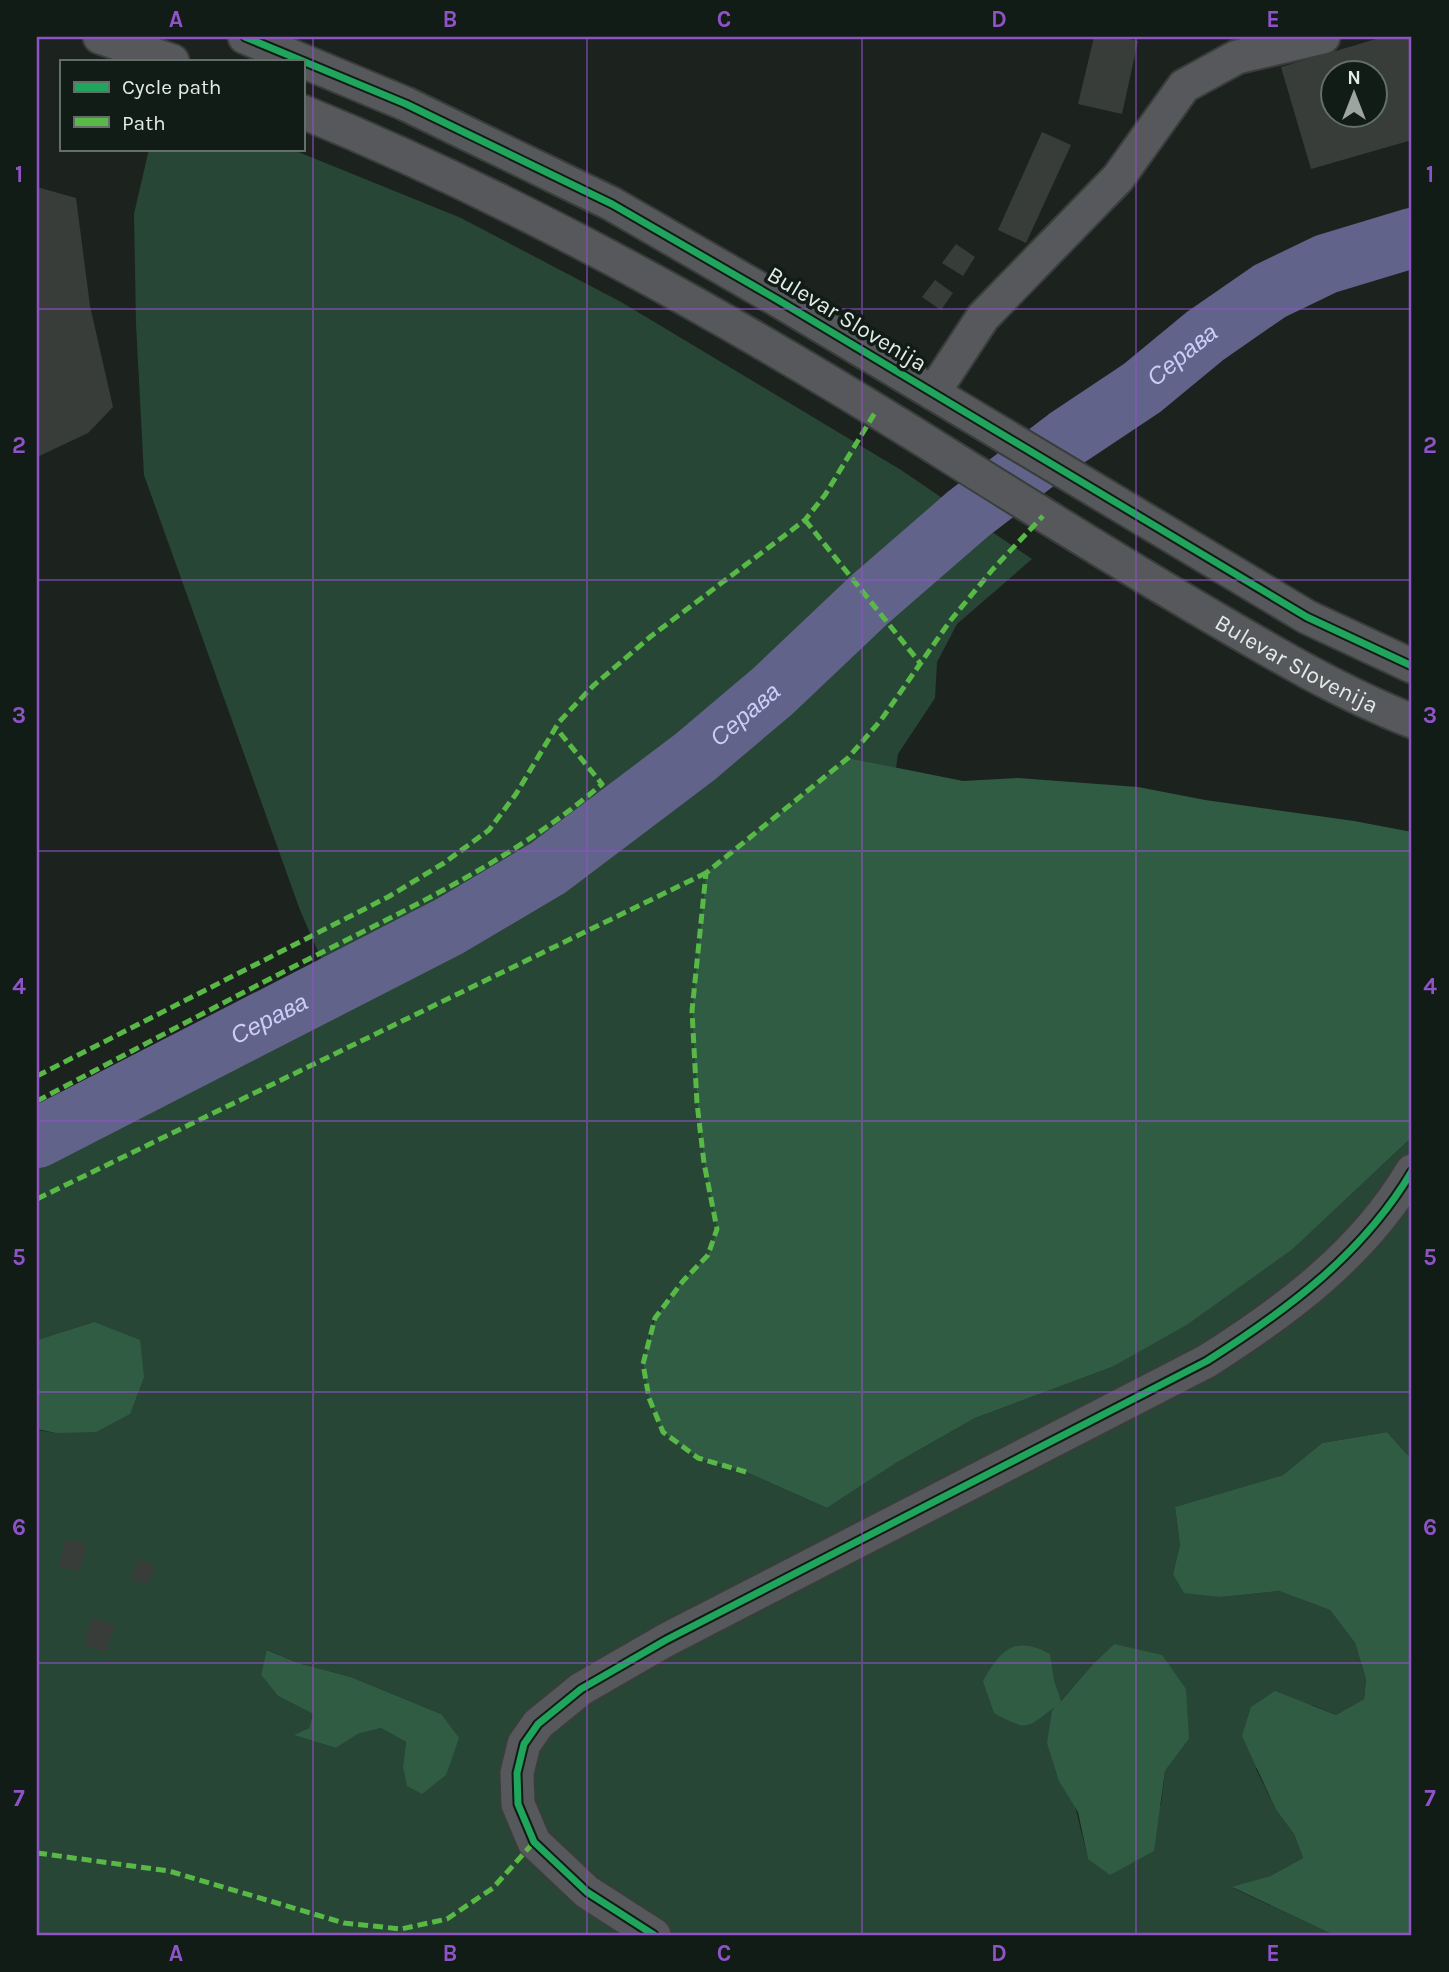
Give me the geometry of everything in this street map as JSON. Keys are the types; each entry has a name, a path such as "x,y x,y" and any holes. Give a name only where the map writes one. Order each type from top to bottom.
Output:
{"street":[{"path":"100,37 169,60"},
{"name":"Bulevar Slovenija","path":"245,37 300,60"},
{"path":"933,393 983,317 1118,177 1184,86 1237,57 1323,37"},
{"name":"Bulevar Slovenija","path":"304,62 406,104 611,204 778,300 1307,617 1412,666"},
{"name":"Bulevar Slovenija","path":"304,112 393,149 547,224 688,300 910,432 1093,547 1279,656 1384,710 1412,721"},
{"path":"654,1935 587,1892 534,1842 518,1804 517,1773 524,1744 538,1724 581,1689 666,1640 1207,1361 1270,1321 1332,1270 1376,1224 1397,1197 1412,1171"}],"green space":[{"path":"149,150 293,150 461,218 621,302 901,470 1032,559 957,624 937,662 935,698 898,754 896,768 848,758 706,873 692,1011 697,1103 704,1163 717,1229 708,1255 654,1318 643,1364 649,1398 663,1432 698,1458 746,1472 827,1508 896,1463 975,1418 1112,1367 1294,1248 1412,1137 1412,1460 1387,1432 1322,1443 1283,1475 1175,1507 1180,1545 1173,1574 1221,1597 1279,1591 1330,1610 1355,1643 1366,1679 1364,1699 1336,1715 1312,1705 1256,1769 1276,1810 1294,1834 1303,1858 1270,1876 1233,1888 1334,1935 37,1935 37,1430 56,1433 94,1322 37,1340 37,1138 333,986 300,910 144,475 136,324 134,214","holes":["1114,1644 1189,1739 1165,1771 1161,1805 1088,1859 1052,1711","268,1650 298,1663 351,1677 441,1714 403,1766 406,1742 381,1728 358,1734 336,1748 295,1735 309,1728 313,1714 278,1696 261,1675"]},
{"path":"848,758 963,781 1018,778 1138,787 1412,832 1412,1137 1294,1248 1188,1324 1112,1367 975,1418 896,1463 827,1508 746,1472 698,1458 663,1432 649,1398 643,1364 655,1318 683,1281 708,1255 717,1229 704,1163 697,1103 692,1011 706,873"},
{"path":"94,1322 140,1340 144,1377 130,1414 96,1432 56,1433 37,1429 37,1340"},
{"path":"1387,1432 1412,1460 1412,1935 1334,1935 1232,1887 1270,1876 1303,1858 1294,1834 1276,1810 1242,1736 1251,1707 1275,1691 1336,1715 1364,1699 1366,1679 1355,1643 1330,1610 1279,1591 1221,1597 1184,1593 1173,1574 1180,1545 1175,1507 1283,1475 1322,1443"},
{"path":"1114,1644 1162,1655 1186,1689 1189,1739 1165,1771 1154,1851 1110,1875 1088,1859 1078,1812 1059,1781 1047,1743 1055,1707 1027,1725 1014,1723 994,1713 983,1681 996,1661 1010,1648 1038,1648 1050,1654 1054,1681 1061,1701"},
{"path":"267,1650 298,1663 351,1677 441,1714 459,1738 446,1775 422,1794 407,1786 403,1766 406,1742 381,1728 358,1734 336,1748 294,1735 309,1728 313,1714 278,1696 261,1675"}],"building":[{"path":"1094,37 1120,37 1138,41 1122,114 1078,104"},
{"path":"1383,37 1412,37 1412,140 1311,169 1281,67"},
{"path":"1042,132 1071,145 1026,243 998,230"},
{"path":"37,187 76,198 90,306 113,407 88,433 37,457"},
{"path":"956,244 975,257 963,276 942,263"},
{"path":"935,280 953,293 941,310 922,297"},
{"path":"65,1539 87,1544 80,1572 59,1567"},
{"path":"139,1559 156,1567 148,1585 131,1578"},
{"path":"92,1618 115,1625 106,1652 84,1645"}],"waterway":[{"name":"Серава","path":"37,1138 450,926 548,868 695,757 773,691 869,600 968,514 1067,438 1142,388 1205,336 1270,291 1326,264 1412,238"}],"marked path":[{"path":"37,1076 388,897 444,863 489,830 516,794 559,722 593,686 650,637 805,520 825,495 876,411"},
{"path":"746,1472 698,1458 663,1432 649,1398 643,1364 655,1318 683,1281 708,1255 717,1229 704,1163 697,1103 692,1011 706,873 848,758 881,720 950,621 993,569 1043,516"},
{"path":"805,520 920,663"},
{"path":"37,1101 457,882 568,812 602,784 556,728"},
{"path":"37,1199 706,873"},
{"path":"37,1853 169,1871 344,1923 401,1929 447,1919 493,1888 534,1842"}],"cycle path":[{"path":"245,37 300,60"},
{"path":"304,62 406,104 612,204 778,300 1307,617 1412,666"},
{"path":"654,1935 587,1892 534,1842 518,1804 517,1773 524,1744 538,1724 581,1689 666,1640 1207,1361 1294,1300 1347,1254 1371,1229 1412,1171"}]}
